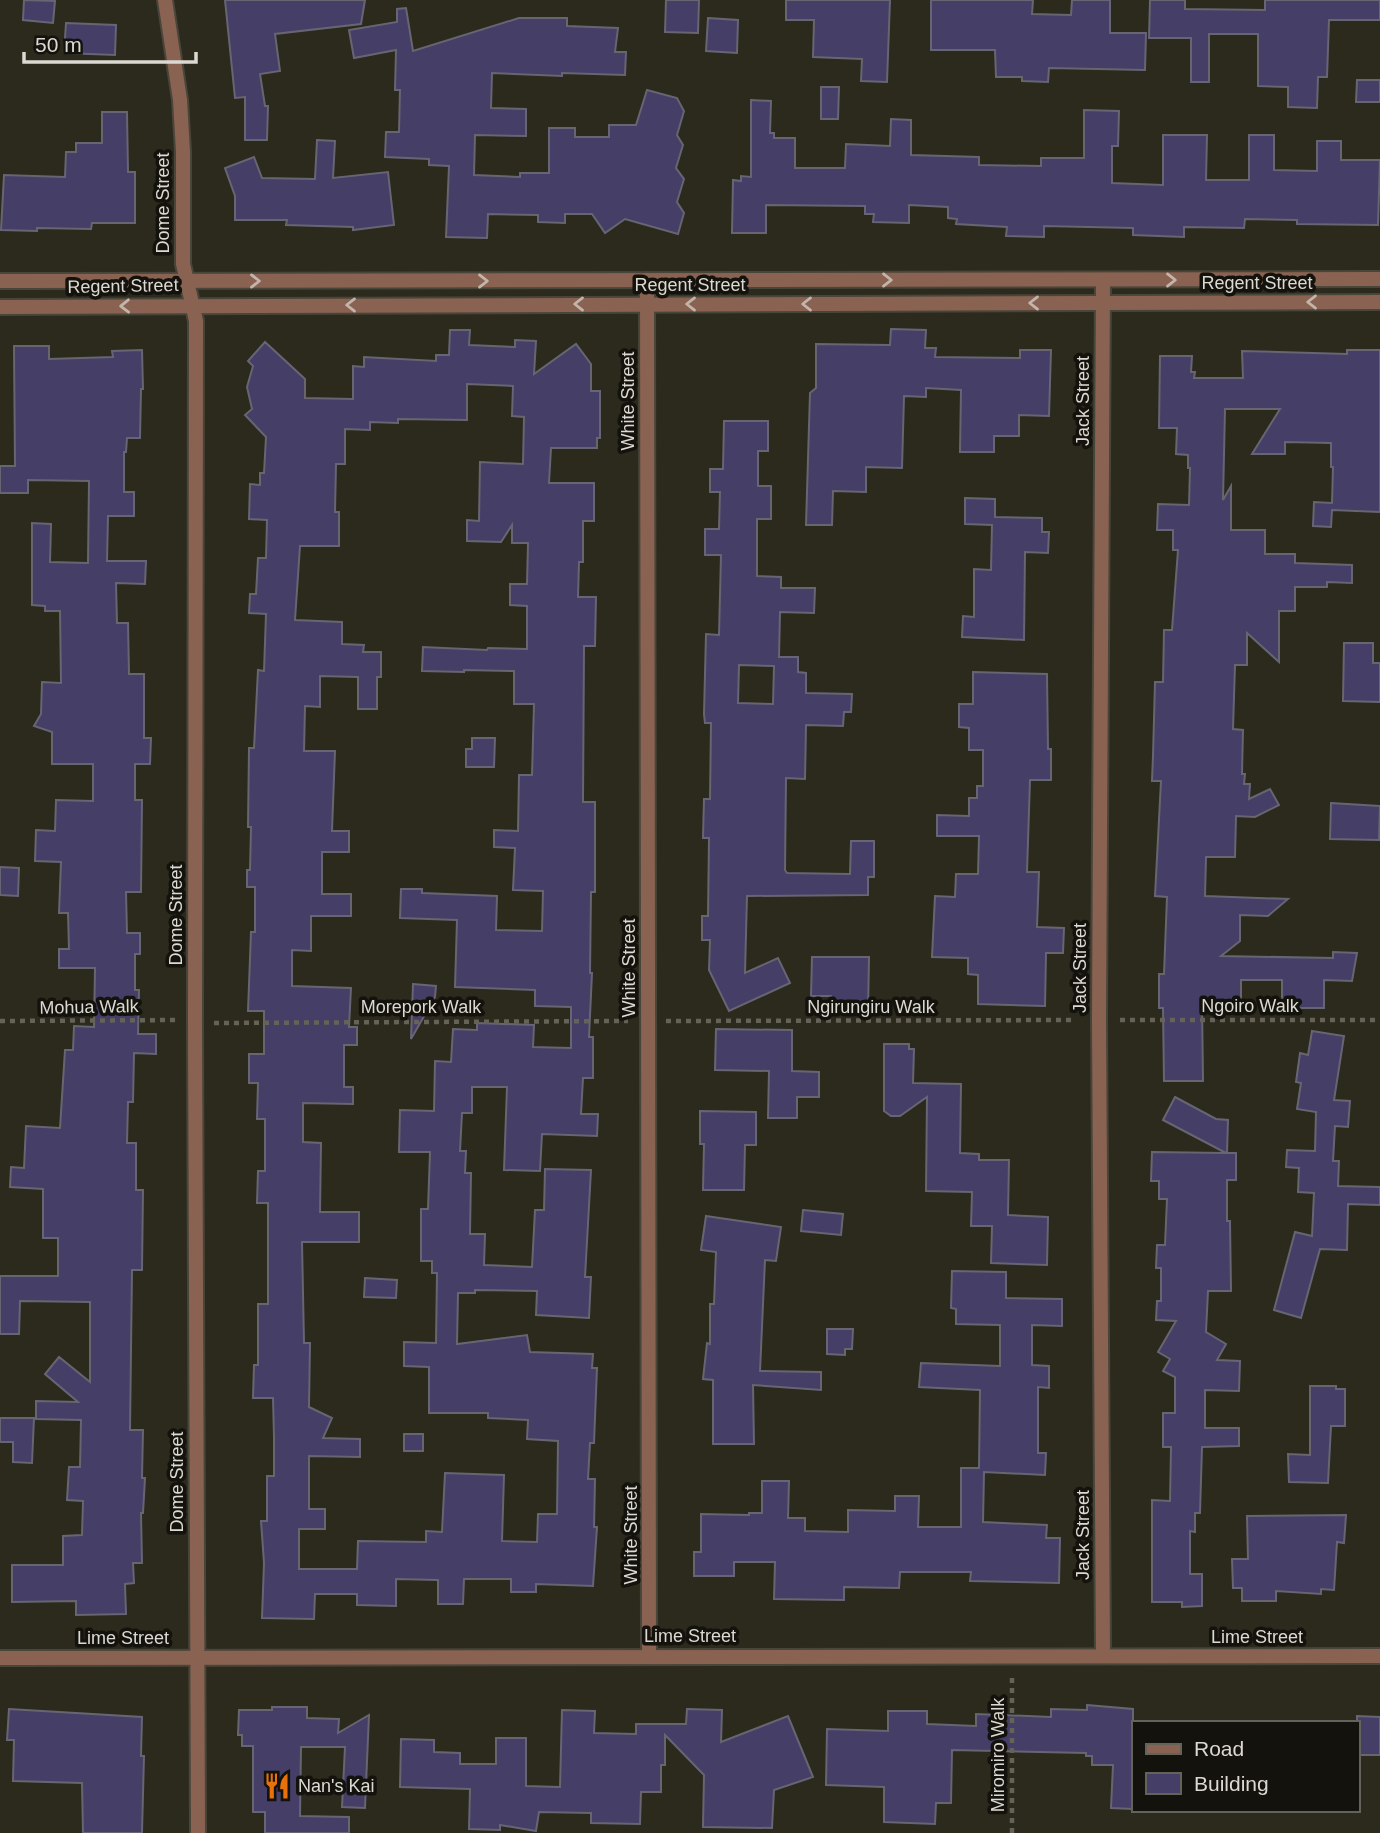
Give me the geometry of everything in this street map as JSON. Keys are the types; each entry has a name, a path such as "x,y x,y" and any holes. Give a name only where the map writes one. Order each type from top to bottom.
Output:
{"street":[{"name":"Dome Street","path":"164,0 180,100 183,264 196,321 198,1833"},
{"name":"Regent Street","path":"0,281 1380,279"},
{"name":"White Street","path":"647,280 649,1656"},
{"name":"Jack Street","path":"1103,280 1099,1020 1103,1656"},
{"name":"Regent Street","path":"0,307 1380,302"},
{"name":"Lime Street","path":"0,1658 1380,1656"}],"path":[{"name":"Mohua Walk","path":"0,1021 178,1020"},
{"name":"Ngirungiru Walk","path":"666,1021 1076,1020"},
{"name":"Ngoiro Walk","path":"1121,1020 1380,1020"},
{"name":"Morepork Walk","path":"214,1023 628,1021"},
{"name":"Miromiro Walk","path":"1012,1678 1012,1833"}],"building":[{"path":"24,0 55,1 53,23 23,20"},
{"path":"225,0 365,0 361,24 275,34 280,71 260,74 265,106 268,106 267,140 245,140 245,97 235,98"},
{"path":"666,0 699,0 698,33 665,32"},
{"path":"786,0 890,0 887,82 861,81 862,59 813,57 814,20 786,20"},
{"path":"931,0 1033,0 1032,14 1071,15 1072,0 1110,0 1110,33 1146,33 1145,70 1049,68 1048,82 1022,81 1022,77 996,77 995,50 931,50"},
{"path":"1150,0 1185,0 1185,9 1265,10 1265,0 1380,0 1380,20 1329,20 1327,77 1318,77 1317,108 1288,107 1288,87 1258,86 1258,34 1209,34 1209,82 1191,82 1191,38 1149,38"},
{"path":"406,8 413,51 519,18 567,18 567,26 618,28 615,52 626,52 625,75 492,73 491,108 526,109 526,136 475,135 474,175 520,177 520,173 549,173 549,128 575,128 575,137 609,137 609,125 636,125 647,90 677,98 684,111 677,135 683,145 676,168 684,179 677,202 684,213 678,234 625,219 605,233 592,214 565,214 565,223 538,222 538,215 488,214 487,238 446,237 449,166 429,165 429,159 385,157 386,132 399,132 400,90 395,90 396,50 354,58 349,30 397,22 397,9"},
{"path":"708,18 738,20 737,53 706,51"},
{"path":"66,23 116,25 115,55 64,53"},
{"path":"1357,80 1380,80 1380,102 1356,102"},
{"path":"821,87 839,87 838,119 821,119"},
{"path":"751,100 771,101 770,133 774,133 774,138 795,138 795,168 845,168 846,144 890,146 891,119 911,120 911,155 979,157 979,165 1041,166 1041,158 1084,158 1084,110 1119,111 1118,146 1112,146 1112,183 1163,185 1163,135 1207,135 1206,180 1249,180 1249,135 1274,135 1274,170 1317,171 1317,141 1341,141 1341,160 1380,160 1378,225 1297,224 1297,220 1245,219 1244,228 1184,227 1184,237 1133,235 1133,228 1044,226 1044,237 1006,236 1007,227 956,224 957,219 948,218 948,207 909,205 909,223 873,222 874,214 865,214 865,206 766,205 766,233 732,233 733,180 741,181 741,176 751,177"},
{"path":"102,112 127,112 128,172 135,172 135,223 92,223 91,229 1,230 4,175 65,177 66,152 76,152 76,143 102,143"},
{"path":"317,140 335,141 333,178 388,172 394,225 353,230 353,227 286,225 287,220 235,220 235,196 225,168 254,157 262,178 315,179"},
{"path":"891,329 926,330 925,348 936,348 935,357 1020,358 1020,350 1051,350 1049,416 1019,415 1019,436 994,436 994,452 960,452 961,390 926,388 926,397 904,396 902,468 866,467 866,492 833,491 832,525 806,525 810,393 816,388 816,344 890,345"},
{"path":"450,330 470,330 469,345 515,347 515,340 536,341 534,374 576,344 591,364 591,391 600,391 600,438 597,438 597,448 551,448 549,483 594,483 594,521 583,521 583,562 579,562 578,597 596,597 595,646 584,646 583,802 595,802 595,892 591,892 592,973 589,1037 593,1037 593,1078 583,1078 581,1114 598,1114 597,1136 542,1134 540,1171 504,1170 507,1087 472,1087 472,1113 462,1113 460,1151 466,1151 465,1173 471,1173 470,1234 485,1234 484,1265 532,1267 535,1210 544,1210 545,1169 591,1170 585,1277 591,1277 589,1318 536,1315 537,1291 475,1290 475,1293 458,1293 457,1344 527,1335 530,1352 593,1354 592,1368 597,1368 594,1443 590,1443 588,1479 595,1479 594,1527 597,1527 593,1586 536,1584 536,1592 511,1592 511,1579 464,1579 463,1604 438,1604 438,1580 396,1579 396,1606 357,1605 357,1594 315,1594 314,1619 262,1618 264,1563 261,1521 267,1521 267,1476 274,1476 274,1438 273,1398 253,1398 254,1365 258,1365 258,1304 268,1304 268,1203 257,1203 258,1171 265,1171 265,1119 257,1119 258,1083 249,1083 249,1054 264,1054 264,1011 248,1011 251,932 255,932 255,887 247,887 247,870 250,870 251,827 248,827 249,748 254,748 258,670 264,671 266,614 249,613 250,594 256,594 258,558 266,558 267,520 249,519 250,484 260,485 260,473 264,473 266,437 245,415 252,409 247,387 253,366 248,361 265,342 305,379 305,398 353,399 353,366 364,367 364,357 436,361 436,355 449,355","holes":["467,384 513,386 512,416 524,417 523,464 480,462 479,521 467,520 467,541 501,542 512,525 512,543 528,543 527,584 510,584 510,605 527,606 527,649 423,647 422,671 514,671 514,704 534,704 532,775 519,775 518,831 494,830 494,847 515,848 513,890 543,891 542,931 496,930 497,896 422,893 422,889 401,889 400,918 457,920 455,987 535,990 535,1006 571,1007 571,1048 533,1047 534,1025 477,1023 477,1030 453,1029 451,1062 435,1061 434,1111 400,1110 399,1152 430,1152 428,1209 421,1209 421,1261 432,1261 432,1273 437,1273 436,1343 404,1342 404,1366 429,1367 429,1413 488,1413 488,1418 528,1420 527,1439 558,1441 557,1514 538,1514 537,1542 502,1541 504,1475 445,1473 442,1532 426,1531 426,1542 358,1541 357,1569 299,1569 299,1529 325,1529 325,1509 309,1509 309,1456 360,1457 360,1439 323,1438 332,1418 309,1407 310,1343 304,1343 302,1242 359,1242 359,1212 320,1212 321,1143 303,1142 303,1103 353,1104 353,1087 344,1087 344,1045 357,1045 357,1027 349,1027 351,988 292,986 292,950 311,951 311,916 351,916 351,894 322,894 322,852 349,852 349,831 332,831 335,751 304,751 305,706 320,707 320,676 358,677 358,709 377,709 377,677 381,677 381,652 363,652 364,645 342,644 342,622 295,620 300,546 339,546 339,512 335,512 336,464 345,464 345,429 370,430 370,422 398,423 398,419 467,420"]},
{"path":"14,346 49,346 49,359 113,357 112,351 142,350 140,438 127,438 124,452 124,492 134,492 134,516 108,516 107,561 146,561 145,584 116,583 117,623 128,623 129,674 144,674 144,738 151,738 150,764 135,764 135,800 142,800 141,892 126,892 127,933 140,933 140,954 135,954 135,990 139,990 138,1034 156,1034 156,1054 134,1053 133,1102 128,1102 127,1143 136,1143 136,1190 143,1190 142,1270 132,1270 130,1430 143,1430 142,1478 145,1478 141,1513 142,1563 133,1563 134,1583 125,1584 126,1614 76,1615 76,1601 12,1602 12,1565 63,1565 63,1536 82,1535 83,1501 67,1500 69,1467 80,1467 81,1420 36,1419 36,1401 78,1402 45,1374 59,1357 90,1382 90,1302 20,1301 19,1334 0,1334 0,1276 58,1276 58,1238 43,1238 43,1189 10,1187 11,1167 24,1168 26,1126 60,1128 65,1050 73,1050 74,1026 94,1027 95,968 59,968 59,949 69,949 68,913 59,913 61,862 35,861 36,830 55,831 56,800 93,801 93,764 52,764 52,732 34,726 41,714 42,682 61,683 60,611 45,611 45,606 32,605 32,523 51,524 50,562 88,563 89,481 28,480 28,493 0,493 0,466 15,466"},
{"path":"1347,350 1380,350 1380,512 1332,510 1331,527 1313,526 1314,502 1332,503 1331,443 1285,442 1285,454 1252,454 1280,409 1225,409 1223,500 1231,486 1231,530 1265,530 1265,554 1295,554 1295,563 1352,565 1352,583 1327,582 1327,587 1295,587 1295,611 1279,611 1279,662 1247,633 1247,665 1235,665 1233,729 1243,730 1242,774 1245,774 1244,784 1250,784 1249,799 1270,789 1279,805 1255,817 1236,816 1235,857 1206,857 1205,896 1288,899 1268,916 1240,915 1240,941 1221,956 1333,958 1333,952 1357,953 1352,981 1324,980 1324,1008 1282,1008 1282,980 1241,980 1241,1003 1202,1003 1203,1081 1164,1081 1163,1008 1159,1008 1159,974 1164,974 1167,897 1155,896 1161,781 1152,781 1155,682 1163,682 1164,630 1172,630 1178,550 1173,550 1173,530 1157,530 1158,504 1189,505 1190,468 1188,455 1176,454 1177,428 1159,428 1160,356 1192,356 1191,372 1195,372 1194,378 1243,378 1242,351 1347,354"},
{"path":"724,421 768,421 768,451 758,451 758,486 771,486 771,519 757,519 757,576 781,577 781,588 815,588 814,613 780,612 779,657 798,657 798,672 806,673 806,693 852,694 851,712 844,712 843,726 806,725 805,779 786,778 785,870 787,873 850,874 851,841 874,841 874,877 868,877 868,895 747,896 745,973 778,958 790,983 729,1011 709,970 710,940 702,940 702,916 708,916 709,838 703,838 704,799 710,799 711,723 705,723 704,714 706,634 719,635 721,555 705,555 705,529 719,529 720,492 710,492 710,469 723,469","holes":["739,665 774,666 773,704 738,703"]},
{"path":"965,498 995,499 995,517 1042,518 1042,532 1049,532 1048,553 1025,552 1024,640 962,637 963,616 974,617 974,569 991,570 992,525 965,524"},
{"path":"1344,643 1373,643 1373,663 1380,663 1380,702 1343,701"},
{"path":"973,672 1047,674 1051,780 1030,780 1027,872 1039,872 1037,927 1064,928 1063,953 1046,953 1045,1006 978,1004 978,975 968,974 968,958 932,957 935,896 955,897 956,874 978,874 979,836 937,836 937,815 969,816 969,798 977,798 977,786 983,786 983,750 969,750 969,728 959,727 959,704 973,704"},
{"path":"472,738 495,738 494,767 466,767 466,749 472,749"},
{"path":"1331,803 1380,806 1379,840 1330,839"},
{"path":"0,867 19,868 18,896 0,895"},
{"path":"812,957 869,957 868,1014 831,1014 831,996 811,996"},
{"path":"413,984 436,986 435,997 411,1039"},
{"path":"716,1029 792,1030 792,1071 819,1072 819,1097 797,1097 797,1118 768,1118 769,1071 715,1070"},
{"path":"1312,1031 1344,1036 1334,1100 1350,1101 1348,1127 1335,1126 1333,1161 1339,1161 1338,1186 1380,1187 1380,1205 1348,1204 1347,1250 1320,1249 1301,1318 1274,1310 1295,1232 1312,1236 1314,1193 1298,1192 1299,1168 1286,1167 1287,1150 1315,1151 1316,1112 1297,1109 1301,1083 1296,1082 1300,1053 1308,1055"},
{"path":"884,1044 909,1044 909,1049 914,1049 913,1083 961,1084 960,1153 979,1154 979,1160 1009,1160 1008,1215 1048,1217 1047,1265 991,1263 992,1226 971,1226 972,1192 926,1191 927,1097 900,1116 891,1116 884,1111"},
{"path":"1175,1097 1216,1119 1228,1120 1227,1153 1236,1153 1236,1180 1227,1180 1231,1291 1208,1291 1206,1332 1226,1344 1217,1360 1240,1361 1239,1391 1205,1390 1205,1428 1239,1428 1239,1446 1202,1447 1200,1513 1195,1513 1195,1532 1190,1531 1190,1574 1202,1574 1202,1606 1182,1607 1182,1602 1152,1602 1152,1500 1170,1501 1171,1447 1163,1447 1163,1413 1175,1413 1175,1377 1163,1371 1170,1359 1158,1352 1176,1321 1156,1320 1157,1301 1161,1301 1161,1268 1156,1268 1157,1245 1165,1245 1167,1199 1159,1199 1159,1181 1151,1181 1152,1152 1226,1153 1163,1120"},
{"path":"700,1111 756,1112 756,1145 745,1145 744,1190 703,1190 704,1144 700,1144"},
{"path":"803,1210 843,1214 841,1235 801,1231"},
{"path":"706,1216 781,1227 776,1261 765,1260 760,1371 821,1372 821,1390 753,1385 754,1444 713,1444 713,1380 703,1379 707,1343 710,1344 710,1304 714,1304 716,1252 701,1250"},
{"path":"952,1271 1006,1272 1006,1298 1062,1299 1062,1326 1032,1325 1032,1365 1049,1366 1049,1388 1038,1387 1038,1453 1046,1453 1045,1475 984,1472 983,1522 1047,1525 1046,1538 1060,1538 1059,1583 970,1581 971,1572 900,1572 899,1588 844,1587 844,1600 774,1599 775,1562 734,1562 734,1576 694,1576 694,1552 701,1552 701,1514 762,1513 762,1481 789,1481 788,1518 805,1518 805,1531 848,1532 848,1510 895,1511 895,1496 919,1496 918,1527 961,1527 961,1468 979,1468 980,1390 919,1387 921,1363 1000,1366 1000,1325 956,1324 956,1309 951,1308"},
{"path":"365,1278 397,1280 396,1298 364,1297"},
{"path":"827,1329 853,1329 852,1349 845,1349 845,1355 827,1354"},
{"path":"1310,1386 1336,1386 1336,1389 1345,1389 1345,1426 1331,1426 1328,1483 1289,1482 1288,1454 1310,1455"},
{"path":"0,1418 34,1418 32,1463 13,1462 13,1442 0,1442"},
{"path":"404,1434 423,1434 423,1451 404,1451"},
{"path":"1346,1515 1344,1543 1337,1542 1334,1590 1321,1589 1321,1594 1276,1591 1276,1601 1242,1601 1242,1588 1233,1588 1232,1559 1248,1559 1247,1516"},
{"path":"1087,1705 1133,1709 1132,1809 1111,1808 1113,1765 1092,1765 1092,1756 1086,1756 1086,1753 952,1750 951,1803 936,1803 935,1824 884,1822 884,1787 826,1785 827,1729 888,1731 888,1711 927,1711 927,1724 976,1726 976,1714 1051,1717 1051,1709 1087,1710"},
{"path":"272,1707 307,1707 307,1718 339,1719 338,1733 369,1715 365,1808 342,1807 345,1747 301,1747 300,1816 349,1817 349,1833 265,1833 265,1812 253,1812 253,1746 242,1746 242,1735 238,1735 239,1710 272,1710"},
{"path":"9,1709 142,1717 142,1833 83,1833 82,1783 13,1781 14,1740 7,1740"},
{"path":"687,1709 722,1710 721,1742 788,1716 813,1777 774,1790 772,1828 703,1827 704,1775 665,1735 665,1765 661,1765 661,1792 641,1792 640,1824 591,1823 591,1813 539,1812 536,1831 500,1825 500,1830 469,1829 470,1789 400,1787 401,1739 434,1740 434,1752 460,1753 460,1764 496,1764 496,1738 526,1738 526,1786 560,1787 562,1710 595,1711 594,1733 636,1734 636,1724 686,1724"},
{"path":"1357,1716 1380,1717 1380,1755 1359,1755"}],"place":[{"name":"Nan's Kai","path":"277,1786"}]}
